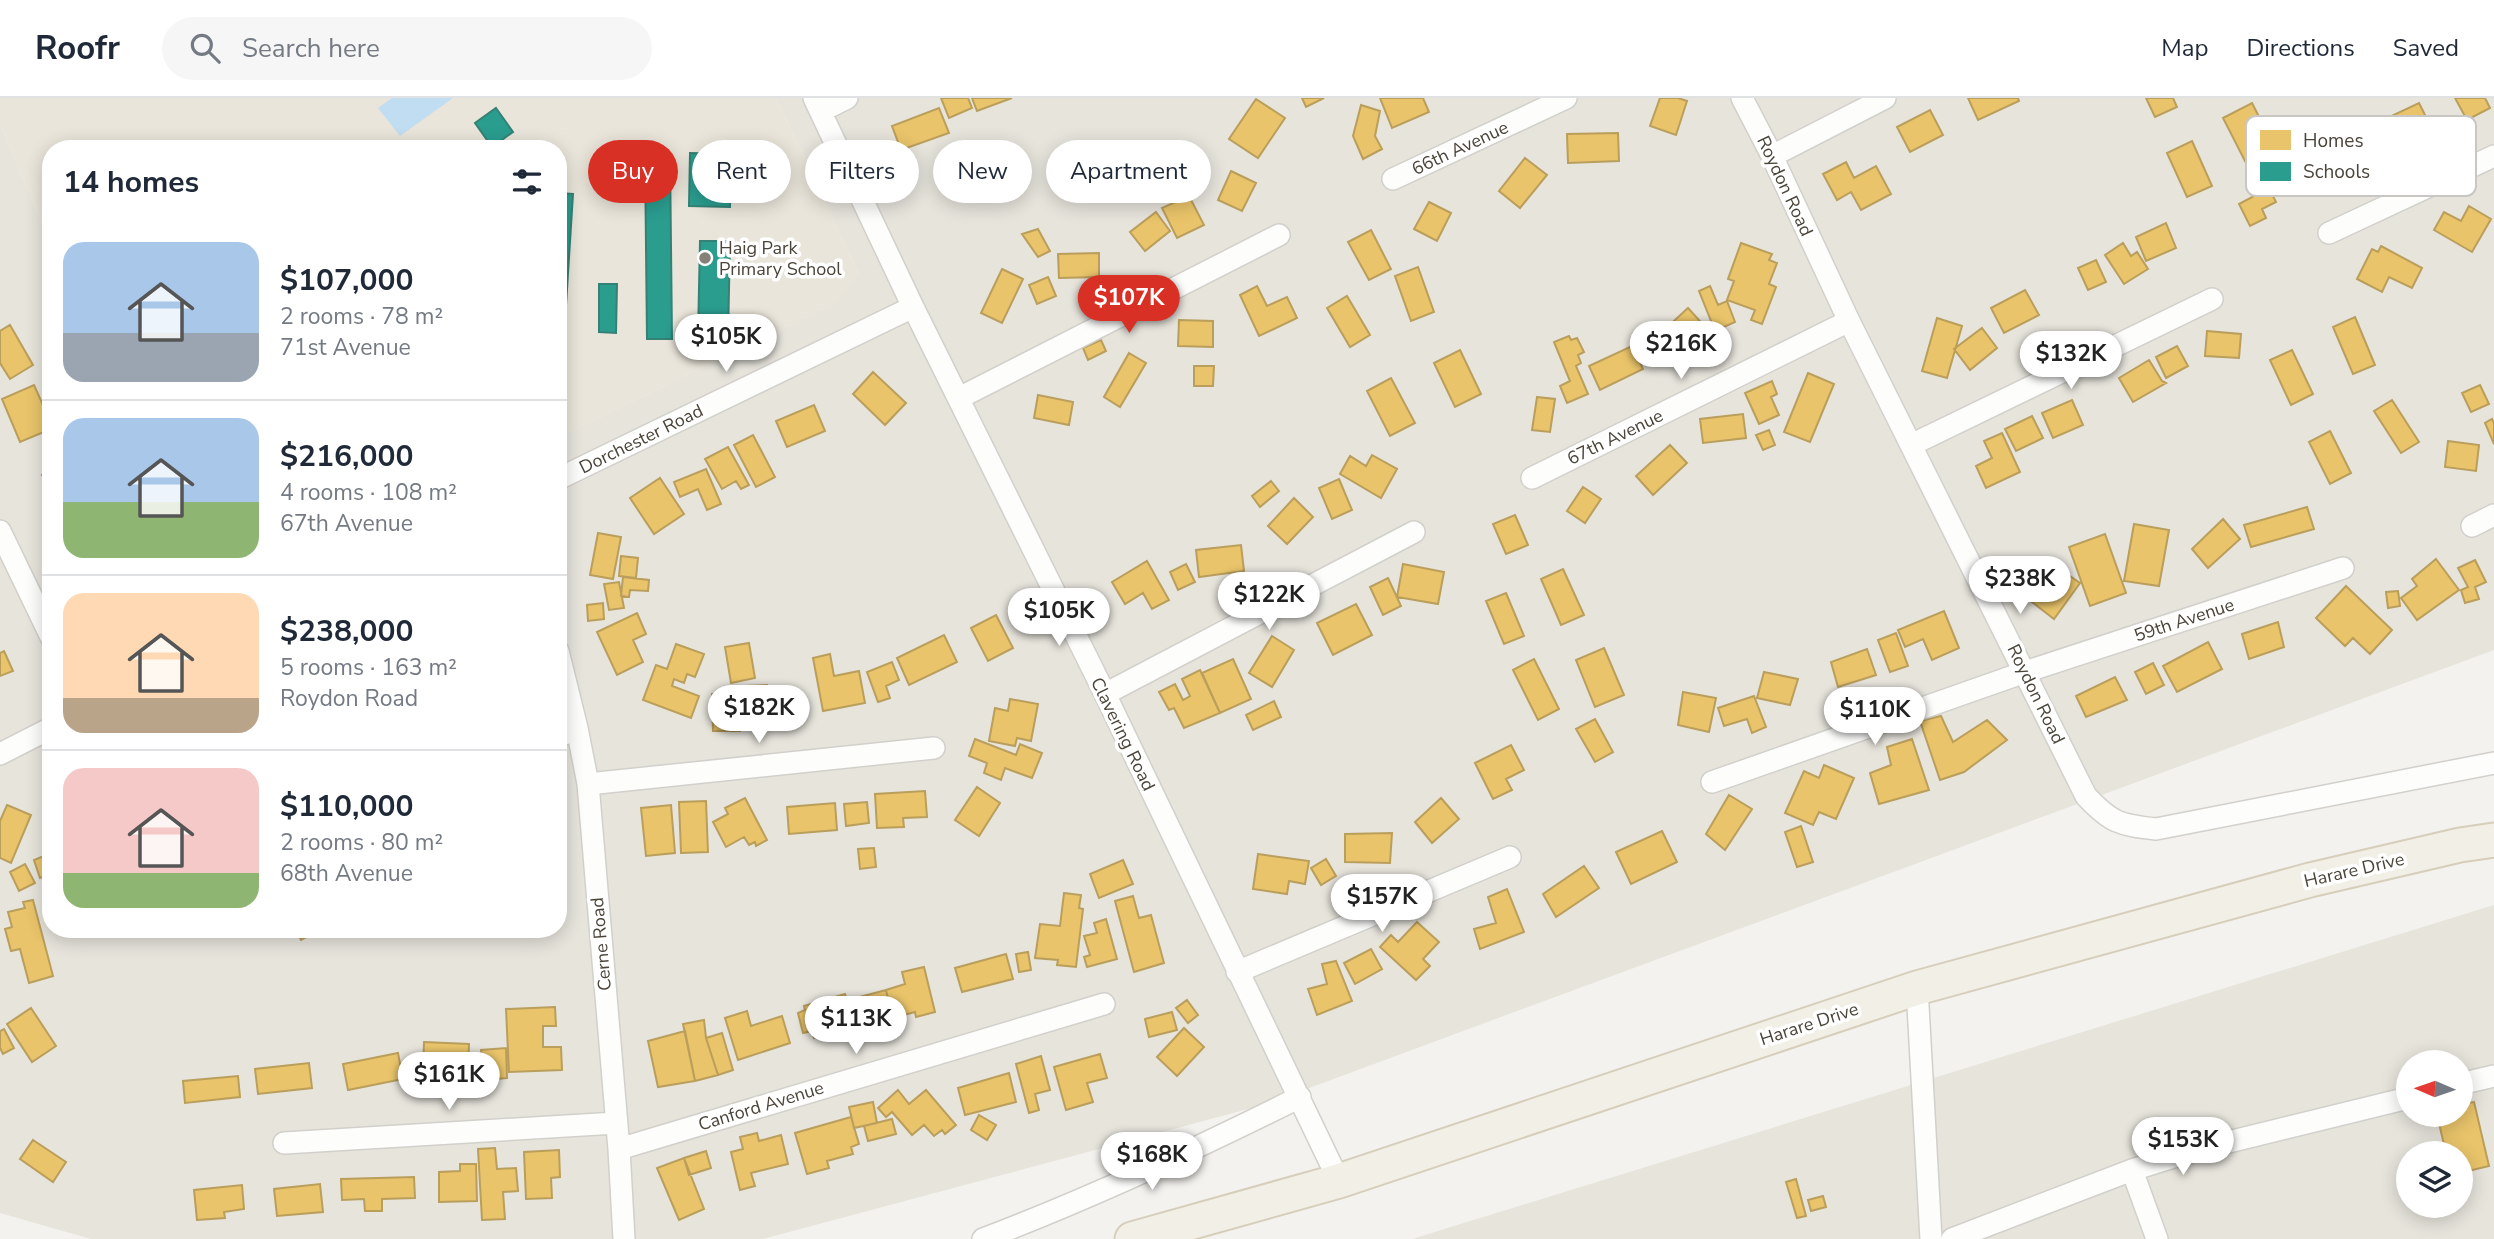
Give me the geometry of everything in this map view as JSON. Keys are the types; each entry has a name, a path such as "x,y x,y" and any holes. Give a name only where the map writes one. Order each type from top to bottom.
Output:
{"main road":[{"name":"Harare Drive","path":"1132,1239 1339,1181 1917,988 2310,880 2460,845 2494,840"}],"street":[{"path":"818,104 847,98"},
{"name":"66th Avenue","path":"1393,179 1566,98"},
{"name":"Roydon Road","path":"1742,98 1849,321 2086,796 2105,816 2127,826 2156,829 2494,763"},
{"path":"1772,156 1885,98"},
{"name":"Clavering Road","path":"818,104 913,307 1105,694 1339,1181"},
{"path":"2476,164 2494,156"},
{"path":"2329,233 2408,196"},
{"path":"960,398 1279,235"},
{"path":"1911,445 2212,299"},
{"name":"Dorchester Road","path":"567,475 913,307"},
{"name":"67th Avenue","path":"1532,478 1849,321"},
{"path":"2472,526 2494,515"},
{"path":"0,531 42,618"},
{"path":"1105,694 1414,532"},
{"name":"59th Avenue","path":"1712,782 2025,672 2343,568"},
{"name":"Cerne Road","path":"568,732 588,783 624,1239"},
{"path":"0,754 42,733"},
{"path":"588,783 934,748"},
{"path":"1237,972 1510,857"},
{"path":"1917,988 1931,1239"},
{"name":"Canford Avenue","path":"619,1149 1104,1004"},
{"path":"2473,1081 2494,1076"},
{"path":"983,1239 1061,1209 1180,1156 1300,1097"},
{"path":"1952,1239 2132,1170 2196,1150 2396,1100"},
{"path":"284,1143 616,1123"},
{"path":"2132,1170 2157,1239"}],"shaded area":[{"name":"Haig Park Primary School","path":"0,98 776,98 805,160 805,203 825,203 858,272 837,302 567,434 567,140 42,140 42,223 0,123"},
{"path":"776,98 2494,98 2494,650 1263,1105 763,1239 91,1239 0,1213 0,123 42,223 42,938 567,938 567,434 836,302 858,272 825,203 919,203 919,140 805,140 805,160"},
{"path":"2494,905 2494,1239 1412,1239"}],"water":[{"path":"392,98 453,98 400,136 378,108"}],"building: Homes":[{"path":"941,98 968,98 972,108 949,118"},
{"path":"972,98 1012,98 977,111"},
{"path":"1302,98 1324,98 1306,107"},
{"path":"1380,98 1423,98 1429,112 1392,128"},
{"path":"1660,98 1687,101 1676,135 1650,126"},
{"path":"1968,98 2018,98 2019,101 1978,120"},
{"path":"2146,98 2173,98 2177,107 2155,117"},
{"path":"2455,98 2485,98 2490,108 2475,116 2465,116"},
{"path":"1256,99 1285,118 1258,158 1229,139"},
{"path":"2252,103 2259,116 2246,116 2246,163 2223,118"},
{"path":"2419,103 2426,116 2391,116"},
{"path":"1361,105 1380,111 1375,136 1382,149 1363,159 1353,136"},
{"path":"939,108 949,133 919,144 919,140 897,140 892,126"},
{"path":"1930,110 1943,135 1910,152 1897,127"},
{"path":"1618,133 1619,161 1568,163 1567,134"},
{"path":"2192,141 2212,186 2187,197 2167,153"},
{"path":"1525,158 1547,175 1520,208 1499,191"},
{"path":"1846,162 1854,178 1876,166 1891,194 1861,210 1851,192 1837,200 1823,174"},
{"path":"1231,171 1256,183 1242,211 1218,200"},
{"path":"2254,196 2273,196 2276,202 2262,209 2266,218 2250,226 2239,204"},
{"path":"1429,202 1451,213 1437,241 1414,229"},
{"path":"1173,203 1193,203 1204,225 1177,238 1162,208"},
{"path":"2469,206 2491,219 2472,252 2434,230 2444,212 2461,221"},
{"path":"1156,212 1170,231 1145,251 1130,232"},
{"path":"2166,223 2176,248 2146,261 2136,237"},
{"path":"1038,229 1050,251 1038,257 1022,234"},
{"path":"1371,230 1391,269 1369,280 1348,242"},
{"path":"1741,243 1772,254 1769,260 1777,263 1769,284 1776,287 1762,324 1751,320 1755,310 1727,300 1734,281 1728,279"},
{"path":"2123,243 2131,256 2137,252 2148,269 2124,284 2105,255"},
{"path":"2381,246 2422,268 2412,288 2389,277 2382,292 2357,279 2372,249 2378,252"},
{"path":"1099,253 1099,277 1059,278 1058,254"},
{"path":"2096,260 2106,282 2088,290 2078,268"},
{"path":"1418,267 1434,312 1411,321 1395,276"},
{"path":"1002,269 1023,279 1002,323 981,313"},
{"path":"1048,277 1056,296 1037,304 1029,285"},
{"path":"1257,286 1267,306 1287,297 1297,318 1259,336 1240,295"},
{"path":"1710,286 1718,305 1727,301 1735,322 1715,331 1699,291"},
{"path":"2025,290 2039,315 2004,333 1991,308"},
{"path":"1347,296 1370,335 1350,347 1327,308"},
{"path":"1688,308 1707,329 1680,353 1662,332"},
{"path":"2355,317 2375,365 2353,374 2333,327"},
{"path":"1937,318 1962,326 1947,378 1922,371"},
{"path":"1179,320 1213,321 1213,347 1178,346"},
{"path":"10,325 33,365 10,379 0,363 0,331"},
{"path":"1982,328 1997,348 1970,370 1954,349"},
{"path":"2207,331 2241,334 2239,358 2205,356"},
{"path":"1569,336 1571,340 1577,338 1584,352 1578,355 1581,363 1576,366 1588,394 1567,403 1560,386 1570,381 1554,342"},
{"path":"1101,340 1106,351 1088,360 1083,348"},
{"path":"1632,346 1643,369 1600,390 1589,366"},
{"path":"2177,346 2188,366 2166,378 2156,357"},
{"path":"1460,350 1481,394 1455,407 1434,363"},
{"path":"2292,350 2313,394 2291,405 2270,360"},
{"path":"1129,353 1146,363 1120,407 1104,397"},
{"path":"2149,360 2166,383 2133,402 2119,378"},
{"path":"1194,366 1214,366 1213,386 1194,386"},
{"path":"873,372 906,403 885,425 853,394"},
{"path":"1808,373 1834,384 1810,442 1784,432"},
{"path":"1391,378 1415,423 1390,436 1367,391"},
{"path":"1772,381 1777,394 1771,397 1779,415 1759,424 1745,393"},
{"path":"34,385 42,403 42,433 20,442 2,399"},
{"path":"2480,385 2489,404 2471,412 2462,393"},
{"path":"1038,395 1073,402 1069,425 1034,418"},
{"path":"1537,397 1555,399 1550,432 1532,430"},
{"path":"2072,400 2083,425 2053,438 2042,413"},
{"path":"2392,400 2419,442 2401,453 2374,411"},
{"path":"814,405 825,431 787,447 776,421"},
{"path":"1743,414 1746,438 1703,443 1700,419"},
{"path":"2032,416 2043,438 2016,451 2005,429"},
{"path":"2492,419 2494,423 2494,444 2485,423"},
{"path":"1769,430 1775,445 1763,450 1756,435"},
{"path":"2330,431 2351,473 2330,484 2309,442"},
{"path":"2002,433 2020,472 1986,488 1976,466 1992,458 1984,441"},
{"path":"753,435 775,477 756,487 734,445"},
{"path":"2448,441 2479,445 2476,471 2445,467"},
{"path":"1670,445 1687,463 1653,495 1636,476"},
{"path":"728,447 749,485 741,489 736,481 722,489 705,459"},
{"path":"1372,455 1397,469 1381,498 1340,474 1350,456 1366,466"},
{"path":"706,469 721,504 707,510 698,489 680,497 674,482"},
{"path":"660,478 684,514 654,534 630,498"},
{"path":"1339,479 1352,510 1332,519 1319,488"},
{"path":"1271,481 1279,491 1260,507 1252,496"},
{"path":"1583,487 1601,499 1585,523 1567,511"},
{"path":"1294,498 1313,517 1287,544 1268,526"},
{"path":"2307,507 2314,529 2251,547 2244,525"},
{"path":"1515,515 1528,545 1506,554 1493,524"},
{"path":"2223,519 2240,539 2208,568 2192,549"},
{"path":"2134,524 2169,530 2159,586 2124,581"},
{"path":"598,533 621,537 613,579 590,575"},
{"path":"2105,534 2126,593 2090,606 2069,547"},
{"path":"1241,545 1244,571 1199,577 1196,550"},
{"path":"621,556 638,558 636,578 619,576"},
{"path":"2436,559 2459,590 2417,620 2401,598 2417,586 2412,579"},
{"path":"2475,560 2486,582 2475,587 2479,599 2465,603 2461,590 2468,587 2458,568"},
{"path":"1147,561 1169,600 1152,609 1143,593 1125,604 1112,582"},
{"path":"1186,564 1195,582 1178,590 1170,572"},
{"path":"1403,564 1444,572 1438,604 1397,597"},
{"path":"2057,567 2080,583 2054,619 2032,602"},
{"path":"1563,569 1584,615 1561,625 1541,579"},
{"path":"623,577 649,580 648,591 630,590 629,597 621,596"},
{"path":"1388,578 1401,606 1383,615 1370,587"},
{"path":"619,582 624,608 609,610 604,584"},
{"path":"2346,586 2392,630 2370,654 2353,638 2345,646 2316,618"},
{"path":"2398,591 2400,606 2388,608 2386,592"},
{"path":"1506,593 1524,636 1504,644 1486,601"},
{"path":"603,603 604,619 588,621 587,605"},
{"path":"1356,604 1372,635 1333,655 1317,623"},
{"path":"1944,611 1959,648 1932,660 1923,639 1905,647 1898,630"},
{"path":"637,613 646,634 633,640 643,662 617,675 597,632"},
{"path":"996,615 1013,648 988,661 971,628"},
{"path":"2278,622 2284,647 2249,659 2242,634"},
{"path":"1896,633 1908,666 1890,672 1878,640"},
{"path":"944,635 957,662 909,685 897,658"},
{"path":"1272,636 1294,650 1272,687 1249,673"},
{"path":"2208,642 2222,669 2177,692 2163,666"},
{"path":"749,643 755,678 731,683 725,647"},
{"path":"676,644 704,654 695,677 687,674 684,683 674,679 672,686 699,696 691,718 643,700 656,665 667,669"},
{"path":"1604,648 1624,695 1595,707 1576,660"},
{"path":"1867,649 1876,675 1838,687 1831,662"},
{"path":"4,651 13,671 0,676 0,653"},
{"path":"830,654 834,676 859,671 865,703 823,711 813,658"},
{"path":"1233,659 1251,699 1220,713 1202,673"},
{"path":"1534,659 1559,709 1538,720 1513,670"},
{"path":"892,662 899,680 886,686 890,698 878,702 867,672"},
{"path":"2153,663 2164,685 2146,694 2135,672"},
{"path":"1200,670 1220,713 1184,728 1174,708 1169,710 1159,692 1175,684 1183,700 1190,696 1182,679"},
{"path":"1764,672 1798,679 1790,705 1757,698"},
{"path":"2115,677 2127,700 2086,717 2076,696"},
{"path":"767,685 767,693 793,692 794,715 750,717 748,686"},
{"path":"1683,692 1716,698 1709,732 1678,725"},
{"path":"740,693 740,731 713,731 712,694"},
{"path":"1754,696 1766,727 1752,733 1747,719 1724,726 1718,708"},
{"path":"1010,699 1038,704 1031,741 1017,738 1015,746 989,741 995,708 1008,711"},
{"path":"1274,701 1281,717 1253,730 1246,715"},
{"path":"1941,716 1953,742 1987,720 2007,740 1964,772 1940,780 1920,721"},
{"path":"1595,719 1613,752 1595,762 1576,729"},
{"path":"975,739 1016,755 1020,744 1042,753 1032,778 1005,768 1001,780 984,773 987,763 969,756"},
{"path":"1912,739 1929,790 1879,804 1870,773 1891,765 1887,747"},
{"path":"1511,745 1524,770 1506,779 1512,790 1493,799 1475,763"},
{"path":"1824,765 1854,778 1836,819 1819,812 1813,825 1785,813 1804,771 1819,778"},
{"path":"977,787 1000,803 979,836 955,820"},
{"path":"925,791 927,817 903,818 904,827 877,828 875,794"},
{"path":"1729,795 1752,809 1725,850 1706,834"},
{"path":"745,798 767,840 756,846 755,842 749,845 744,837 726,847 713,822 728,814 725,808"},
{"path":"1441,798 1459,819 1432,843 1415,822"},
{"path":"706,801 708,852 681,853 679,802"},
{"path":"867,802 869,823 846,826 844,804"},
{"path":"835,803 837,830 789,834 787,807"},
{"path":"7,805 31,815 11,863 0,858 0,821"},
{"path":"671,805 675,853 646,856 641,808"},
{"path":"1801,826 1813,862 1797,867 1785,832"},
{"path":"1662,831 1677,862 1631,884 1616,852"},
{"path":"1392,833 1390,863 1345,862 1345,834"},
{"path":"874,848 876,867 860,869 858,849"},
{"path":"1258,854 1309,861 1305,884 1289,881 1287,894 1253,889"},
{"path":"42,857 42,877 40,878 34,860"},
{"path":"1326,859 1336,876 1321,885 1311,868"},
{"path":"1123,860 1133,884 1099,898 1090,874"},
{"path":"25,864 35,883 19,891 10,872"},
{"path":"1584,866 1599,888 1556,917 1543,894"},
{"path":"1507,889 1524,932 1480,949 1474,929 1496,923 1488,897"},
{"path":"1064,893 1081,895 1079,908 1083,909 1076,967 1057,965 1058,960 1035,958 1040,924 1060,926"},
{"path":"1133,896 1139,918 1151,915 1164,963 1134,972 1115,901"},
{"path":"33,900 53,976 29,983 20,949 11,951 5,929 12,927 8,912 25,908 23,902"},
{"path":"1106,919 1117,959 1087,967 1084,957 1090,955 1084,936 1097,933 1094,923"},
{"path":"1417,922 1439,942 1423,959 1430,966 1416,980 1380,947 1391,935 1398,942"},
{"path":"1371,949 1382,969 1355,984 1344,963"},
{"path":"1028,952 1031,970 1019,972 1016,954"},
{"path":"1006,954 1013,979 962,992 955,968"},
{"path":"1336,961 1352,1001 1317,1015 1308,989 1327,984 1322,964"},
{"path":"924,967 935,1012 916,1017 915,1012 893,1018 886,990 905,984 902,972"},
{"path":"886,990 890,1007 875,1011 881,1033 863,1038 852,999"},
{"path":"845,994 855,1026 814,1038 812,1031 803,1033 798,1013 805,1010 804,1006"},
{"path":"1187,1000 1198,1015 1188,1023 1176,1008"},
{"path":"555,1007 556,1026 543,1026 543,1047 561,1047 562,1070 509,1072 506,1009"},
{"path":"31,1008 56,1046 32,1062 7,1024"},
{"path":"747,1011 751,1026 782,1016 790,1043 738,1060 725,1018"},
{"path":"1172,1012 1177,1030 1149,1037 1145,1019"},
{"path":"704,1020 706,1038 718,1075 695,1081 683,1024"},
{"path":"1184,1028 1204,1047 1177,1076 1157,1057"},
{"path":"4,1029 14,1048 3,1054 0,1048 0,1031"},
{"path":"685,1031 695,1081 658,1087 648,1041"},
{"path":"722,1033 733,1070 718,1075 706,1038"},
{"path":"424,1042 469,1044 468,1073 423,1071"},
{"path":"506,1048 507,1078 484,1080 481,1050"},
{"path":"398,1053 403,1079 348,1090 343,1064"},
{"path":"1100,1054 1107,1078 1087,1083 1093,1102 1066,1110 1054,1067"},
{"path":"1041,1056 1050,1090 1035,1094 1039,1110 1029,1113 1016,1064"},
{"path":"309,1063 312,1088 258,1094 255,1069"},
{"path":"1009,1073 1016,1102 965,1115 958,1088"},
{"path":"238,1076 240,1097 185,1103 183,1081"},
{"path":"898,1090 909,1104 926,1090 956,1125 945,1134 942,1130 934,1136 924,1125 912,1135 892,1112 886,1117 878,1108"},
{"path":"873,1102 877,1123 854,1128 849,1107"},
{"path":"2473,1102 2489,1166 2473,1170 2473,1141 2443,1141 2440,1127 2473,1127"},
{"path":"979,1115 996,1125 987,1140 971,1130"},
{"path":"851,1117 859,1144 851,1147 853,1154 827,1161 829,1168 807,1174 795,1133"},
{"path":"892,1119 896,1134 868,1141 864,1126"},
{"path":"757,1133 759,1141 781,1135 788,1164 751,1173 755,1186 740,1190 731,1152 743,1149 740,1137"},
{"path":"33,1140 66,1162 53,1182 20,1159"},
{"path":"495,1148 497,1169 516,1168 518,1191 503,1192 505,1219 482,1220 478,1149"},
{"path":"559,1150 560,1177 551,1178 552,1198 526,1199 524,1152"},
{"path":"706,1151 711,1168 689,1175 684,1158"},
{"path":"684,1158 704,1209 679,1220 657,1168"},
{"path":"460,1164 476,1164 477,1201 439,1202 439,1172 460,1171"},
{"path":"414,1177 415,1198 382,1199 382,1211 365,1211 364,1199 342,1200 341,1179"},
{"path":"1796,1179 1806,1216 1797,1218 1786,1182"},
{"path":"320,1184 323,1212 277,1216 274,1189"},
{"path":"242,1185 244,1209 224,1212 225,1218 197,1220 194,1190"},
{"path":"1823,1196 1826,1207 1811,1211 1808,1200"}],"building: Schools":[{"path":"496,108 513,132 502,140 487,140 475,123"},
{"path":"692,153 692,203 730,203 730,207 689,206"},
{"path":"567,194 573,194 567,289"},
{"path":"646,203 671,203 672,339 647,339"},
{"path":"700,241 730,241 728,337 698,336"},
{"path":"599,284 617,284 616,333 599,332"}],"place":[{"name":"Haig Park Primary School","path":"705,258"}]}
